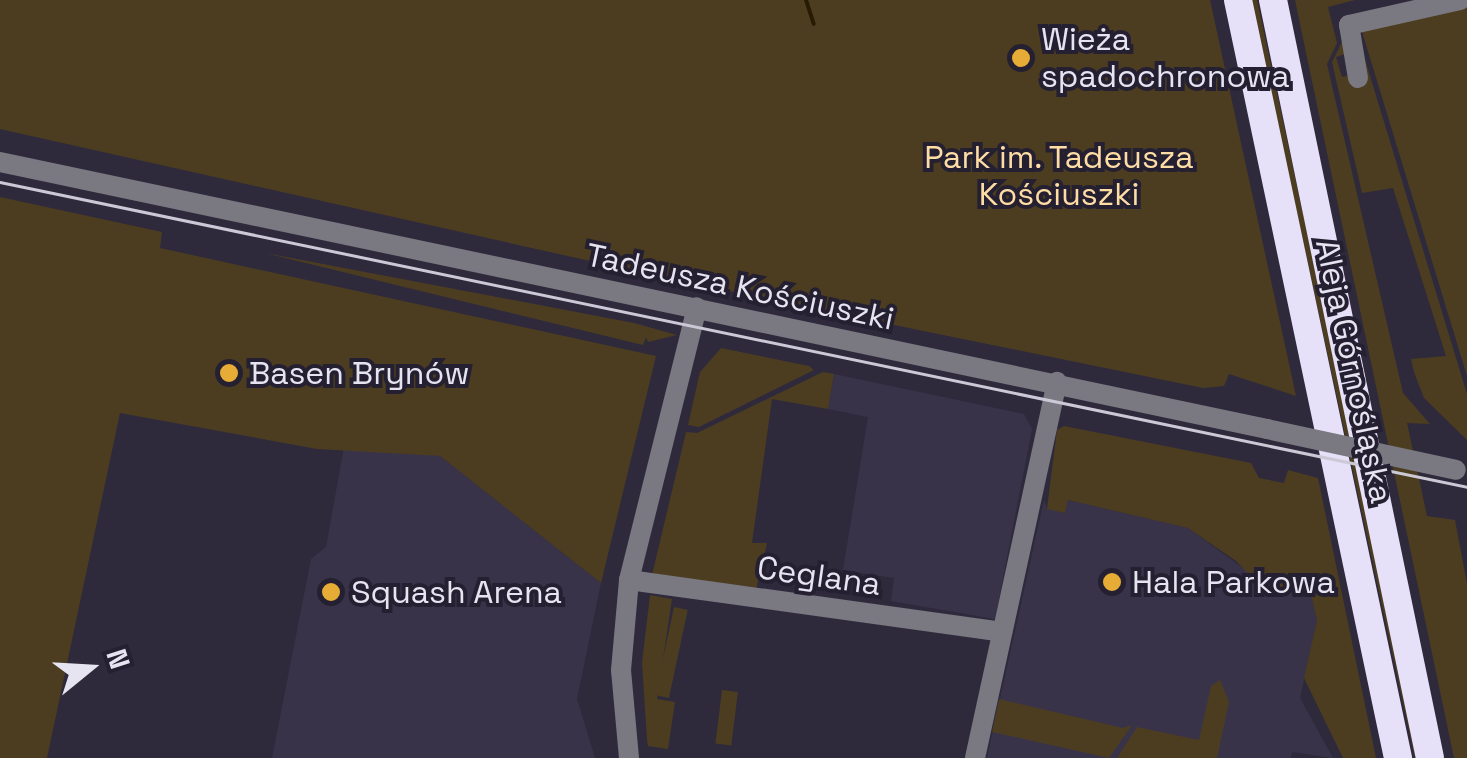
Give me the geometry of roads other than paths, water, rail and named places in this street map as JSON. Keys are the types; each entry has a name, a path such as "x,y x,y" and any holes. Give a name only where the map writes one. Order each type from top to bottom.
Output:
{"highway":[{"name":"Aleja Górnośląska","path":"1238,0 1398,758"},
{"name":"Aleja Górnośląska","path":"1273,0 1430,758"},
{"path":"1284,0 1288,70"}],"street":[{"path":"1358,78 1349,25 1460,0"},
{"name":"Tadeusza Kościuszki","path":"0,162 1057,382 1462,471"},
{"path":"629,758 621,680 628,580 698,307"},
{"path":"975,758 1057,382"},
{"name":"Ceglana","path":"628,580 1002,632"}],"waterway":[{"path":"806,0 814,24"}],"tram line":[{"path":"0,182 1467,487"}],"place":[{"name":"Wieża spadochronowa","path":"1021,58"},
{"name":"Basen Brynów","path":"229,373"},
{"name":"Hala Parkowa","path":"1112,582"},
{"name":"Squash Arena","path":"331,592"}],"park label":[{"name":"Park im. Tadeusza Kościuszki","path":"1059,176"}]}
